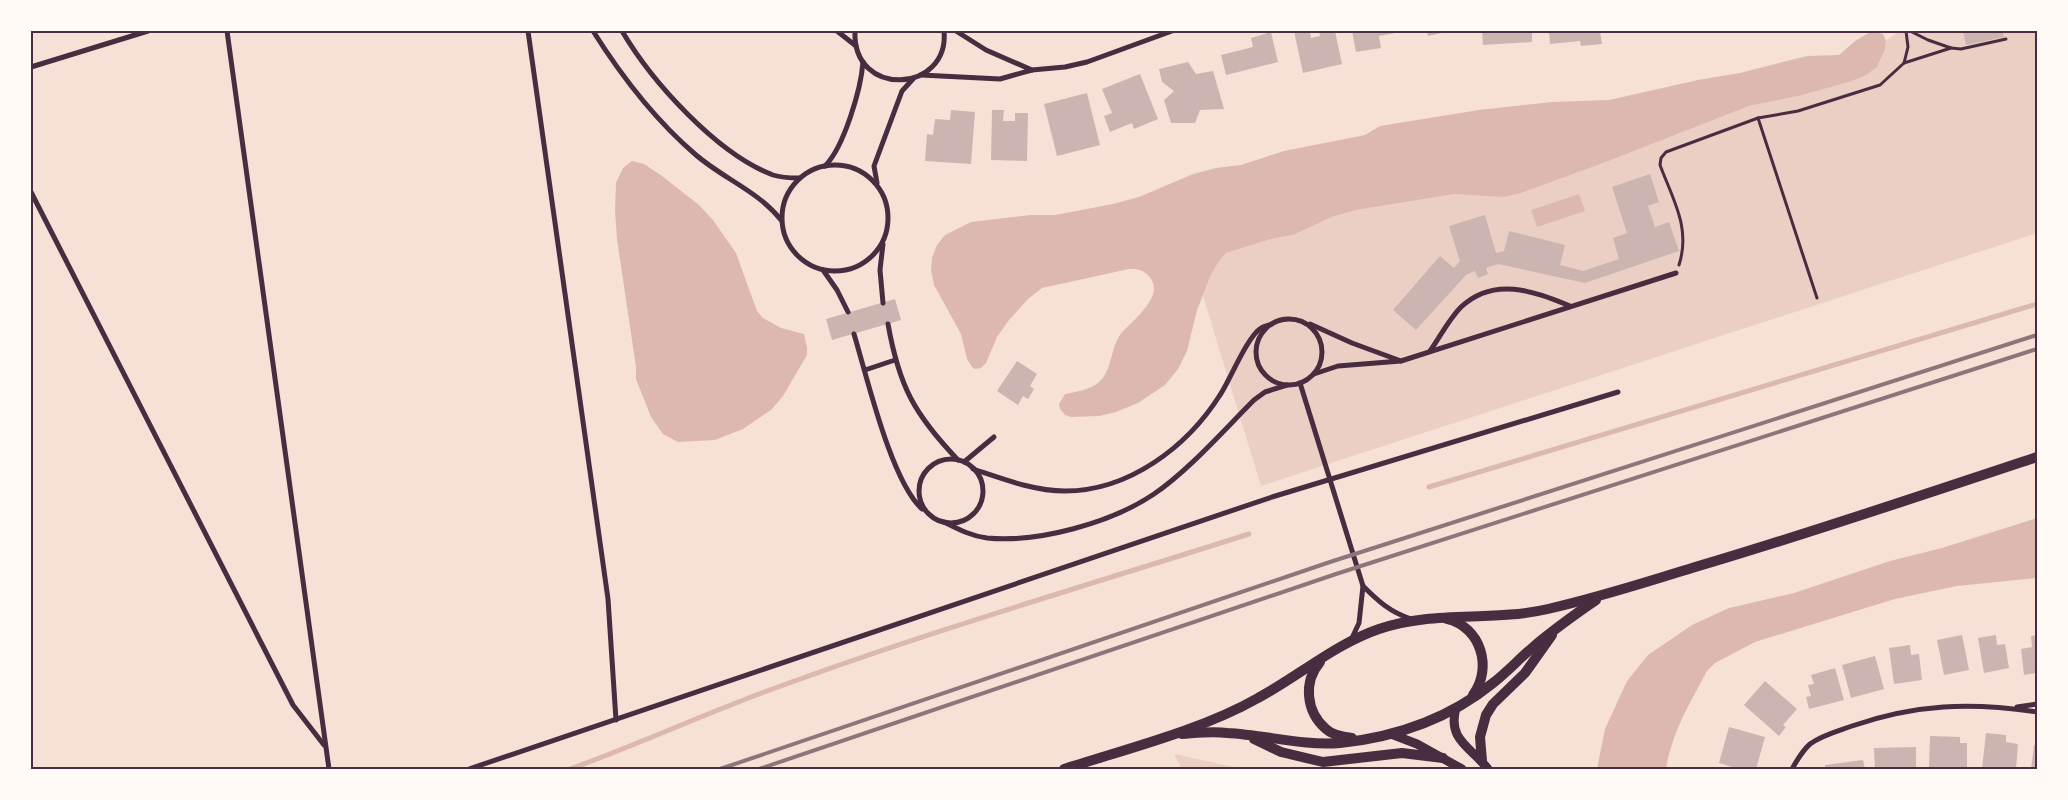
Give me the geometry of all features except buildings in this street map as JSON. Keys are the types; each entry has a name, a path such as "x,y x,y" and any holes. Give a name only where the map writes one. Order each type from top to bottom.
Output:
{"main road":[{"path":"1064,769 1166,736 1257,699 1352,640 1380,628 1413,620 1527,614 1606,594 1774,544 2037,457"},
{"path":"1166,736 1210,732 1321,743 1359,740 1391,734 1439,717 1469,701 1493,684 1558,627 1606,594"},
{"path":"1438,618 1454,621 1467,630 1480,649 1483,673 1478,688 1469,701"},
{"path":"1485,765 1480,737 1486,715 1493,704 1525,673 1558,627"},
{"path":"1326,656 1315,669 1309,685 1309,702 1315,718 1327,730 1359,740"},
{"path":"1246,736 1281,752 1323,762 1402,754 1443,758"}],"street":[{"path":"31,67 148,31"},
{"path":"227,31 329,769"},
{"path":"528,31 608,599 616,720"},
{"path":"593,31 618,70 672,134 725,177 766,203 781,221"},
{"path":"622,31 649,71 676,104 698,124 730,150 757,167 774,175 800,178"},
{"path":"837,31 856,46"},
{"path":"855,31 856,46 863,62 875,73 890,80 914,78 921,75 938,58 944,42 944,31"},
{"path":"956,31 986,50 1032,70"},
{"path":"921,75 1000,79 1032,70 1065,67 1087,62 1172,31"},
{"path":"825,166 836,153 859,90 863,62"},
{"path":"882,303 880,270 888,218 887,208 875,177 874,166 902,91 914,78"},
{"path":"879,188 865,174 856,169 840,165 816,168 800,178 788,193 784,202 781,221 786,240 797,256 813,267 823,270 841,271 859,265 874,254 885,238"},
{"path":"31,192 293,705 325,746"},
{"path":"823,270 837,290 848,312"},
{"path":"854,334 895,464 909,493 929,514 963,532 985,538 1006,539 1046,534 1106,518 1154,494 1178,475 1254,400 1265,392 1300,383 1314,374 1338,366 1401,361 1676,272"},
{"path":"1430,351 1460,308 1485,290 1501,288 1523,291 1548,297 1570,306"},
{"path":"888,324 894,360 904,387 928,426 961,461 974,468 1022,484 1066,492 1115,482 1143,470 1165,456 1198,425 1219,396 1253,337 1261,328 1290,319 1303,321 1352,343 1401,361"},
{"path":"1303,321 1317,333 1322,345 1320,363 1314,374"},
{"path":"1272,324 1263,332 1258,342 1258,360 1266,375 1276,382 1287,385"},
{"path":"865,370 894,360"},
{"path":"1300,383 1363,586 1359,623 1352,640"},
{"path":"470,769 1272,498 1618,392"},
{"path":"929,514 922,504 919,493 923,476 935,463 946,460 961,461 994,437"},
{"path":"944,522 956,523 967,519 979,506 982,484 974,468"},
{"path":"1363,586 1386,607 1399,615 1413,620"},
{"path":"2012,708 2037,704"},
{"path":"1792,769 1799,755 1810,744 1827,735 1864,722 1908,711 1937,706 1979,705 2037,712"},
{"path":"1456,708 1453,724 1456,734 1462,744 1485,765"},
{"path":"1391,734 1417,744 1462,769"}],"path":[{"path":"1904,64 1908,47 1908,31 1951,48 1961,49 2006,39"},
{"path":"1676,272 1684,243 1683,225 1660,165 1661,158 1666,152 1758,118 1798,111 1880,85 1904,64 1951,48"},
{"path":"1758,118 1817,298"}],"shaded area":[{"path":"1872,31 1883,34 1886,41 1885,49 1877,67 1866,75 1849,82 1798,96 1749,106 1521,193 1503,197 1455,194 1356,210 1332,217 1293,235 1271,239 1226,253 1211,275 1197,310 1187,351 1178,369 1165,385 1138,403 1116,412 1099,416 1071,417 1065,415 1060,409 1059,404 1065,394 1090,387 1103,378 1120,335 1150,302 1154,286 1149,276 1144,272 1129,269 1042,288 1028,299 1009,320 997,337 986,363 981,368 975,369 967,359 961,334 934,285 931,270 932,258 937,245 945,235 971,222 1030,215 1055,215 1113,204 1139,197 1193,174 1216,168 1241,165 1284,151 1365,135 1380,126 1479,110 1552,102 1609,100 1698,80 1740,73 1807,56 1839,55 1855,41"},
{"path":"1899,31 2037,31 2037,233 1261,486 1203,296 1211,275 1226,253 1271,239 1293,235 1332,217 1356,210 1455,194 1521,193 1749,106 1798,96 1877,67 1885,49 1886,41"},
{"path":"632,161 644,164 662,176 699,205 713,220 736,253 757,311 763,318 781,328 804,334 807,355 783,396 771,410 743,429 715,440 678,442 663,434 651,417 636,379 615,211 616,183 623,168"},
{"path":"1579,194 1585,211 1537,227 1531,210"},
{"path":"2037,518 2037,578 1957,586 1895,599 1755,642 1715,663 1707,671 1677,730 1666,769 1597,769 1605,729 1627,681 1648,655 1692,625 1729,608 1794,593 1890,561 1942,548"},
{"path":"1174,754 1244,769 1182,769"}],"waterway":[{"path":"1429,487 2037,304"},
{"path":"570,769 836,666 1249,534"}],"railway":[{"path":"720,769 1330,562 2037,335"},
{"path":"759,769 1336,574 2037,349"}]}
